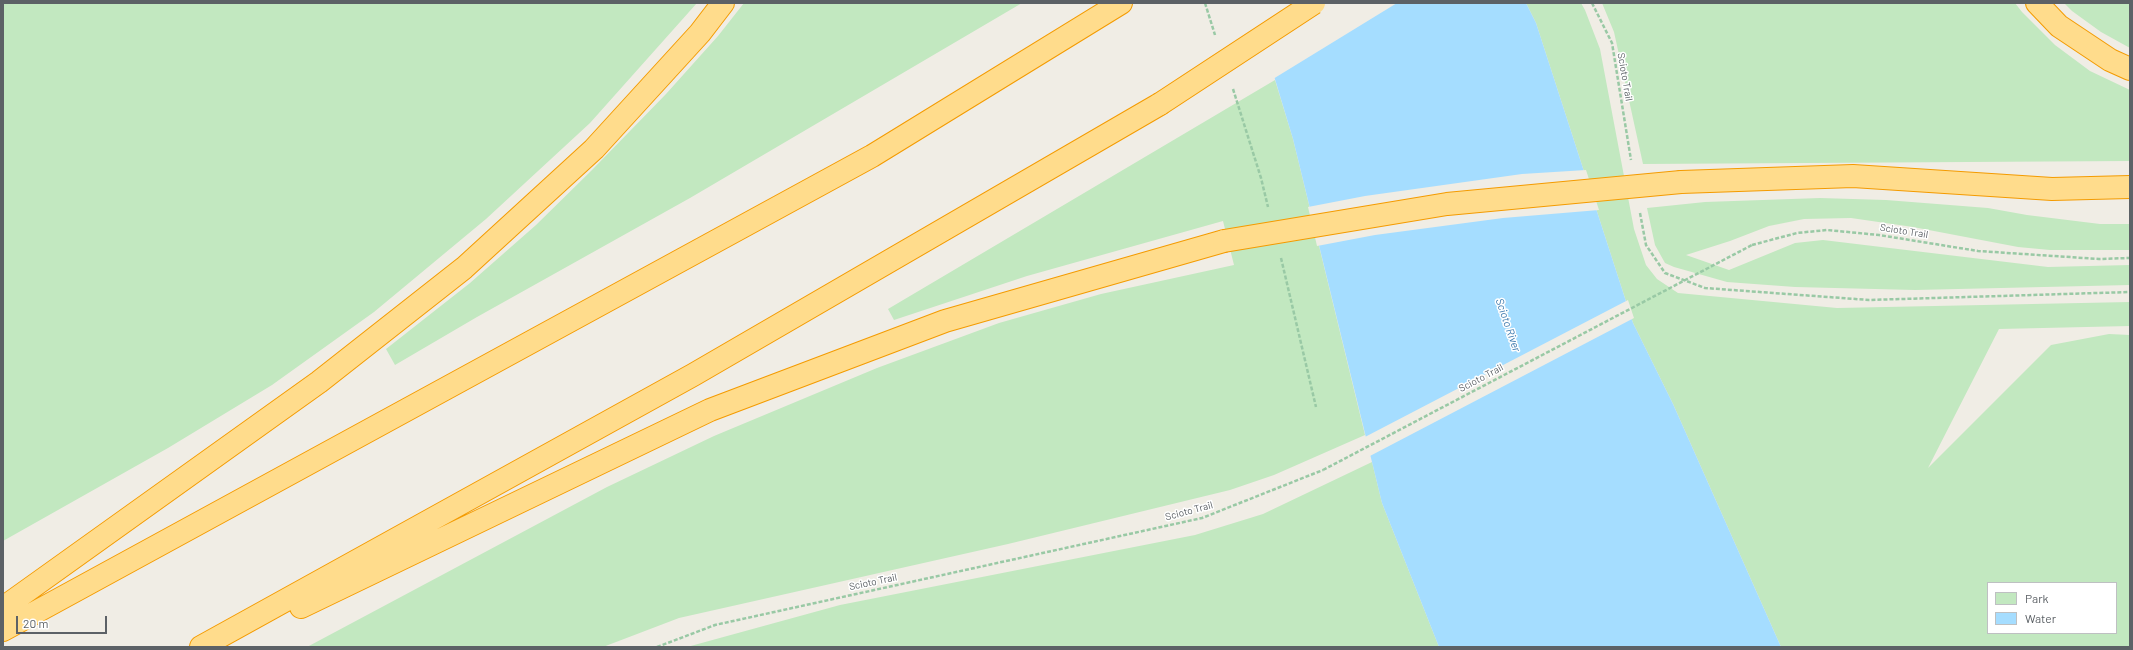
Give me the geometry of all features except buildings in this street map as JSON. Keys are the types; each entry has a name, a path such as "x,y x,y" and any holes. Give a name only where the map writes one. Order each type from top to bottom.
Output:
{"highway":[{"path":"3,608 320,382 464,268 594,149 700,33 723,3"},
{"path":"3,630 872,156 1121,3"},
{"path":"201,647 693,375 1160,104 1314,3"},
{"path":"2037,3 2059,26 2110,60 2130,69"},
{"path":"219,647 710,410 945,321 1224,241 1447,204 1681,182 1853,176 2052,189 2130,187"}],"path":[{"path":"1205,3 1217,40"},
{"name":"Scioto Trail","path":"1592,3 1612,43 1633,168"},
{"path":"1231,83 1261,178 1269,209"},
{"path":"1639,206 1646,246 1664,273 1705,288 1869,300 2130,292"},
{"name":"Scioto Trail","path":"657,647 715,624 1202,518 1323,470 1752,245 1797,233 1827,230 1879,235 1978,251 2099,259 2130,258"},
{"path":"1280,254 1316,407"}],"green space":[{"path":"3,3 697,3 590,123 486,219 374,312 272,385 168,448 3,541"},
{"path":"744,3 1022,3 690,198 477,317 395,365 386,349 470,283 536,225 666,94 718,36"},
{"path":"1526,3 1581,3 1585,10 1600,49 1634,229 1646,265 1657,279 1678,293 1837,308 2130,302 2130,326 1999,329 1928,468 2051,345 2109,334 2130,335 2130,647 1781,647 1673,404 1633,323 1536,23"},
{"path":"1602,3 2015,3 2055,45 2090,71 2130,90 2130,161 1643,164 1614,32"},
{"path":"2064,3 2130,3 2130,48 2101,32 2072,11"},
{"path":"1275,80 1293,139 1365,435 1274,475 1230,490 1008,544 679,618 603,647 307,647 607,487 714,436 877,368 999,323 1101,294 1234,265 1223,221 1027,276 894,320 888,309"},
{"path":"1820,198 1886,200 1988,208 2027,215 2100,224 2130,224 2130,250 2050,250 2018,247 1913,227 1851,218 1804,219 1769,226 1730,241 1686,255 1729,270 1795,243 1823,240 2048,267 2130,265 2130,285 1915,290 1795,287 1727,282 1665,263 1655,245 1647,208 1705,202"},
{"path":"1372,462 1382,503 1439,647 687,647 840,605 1195,535 1263,514"}],"water":[{"name":"Scioto River","path":"1252,3 1526,3 1536,23 1633,323 1673,404 1781,647 1439,647 1382,503 1293,139"}],"pier":[{"path":"1250,3 1397,3 1273,79"},
{"path":"1586,170 1599,210 1503,218 1375,235 1317,246 1308,207 1365,196 1522,174"},
{"path":"1628,300 1634,318 1368,457 1363,438"}]}
